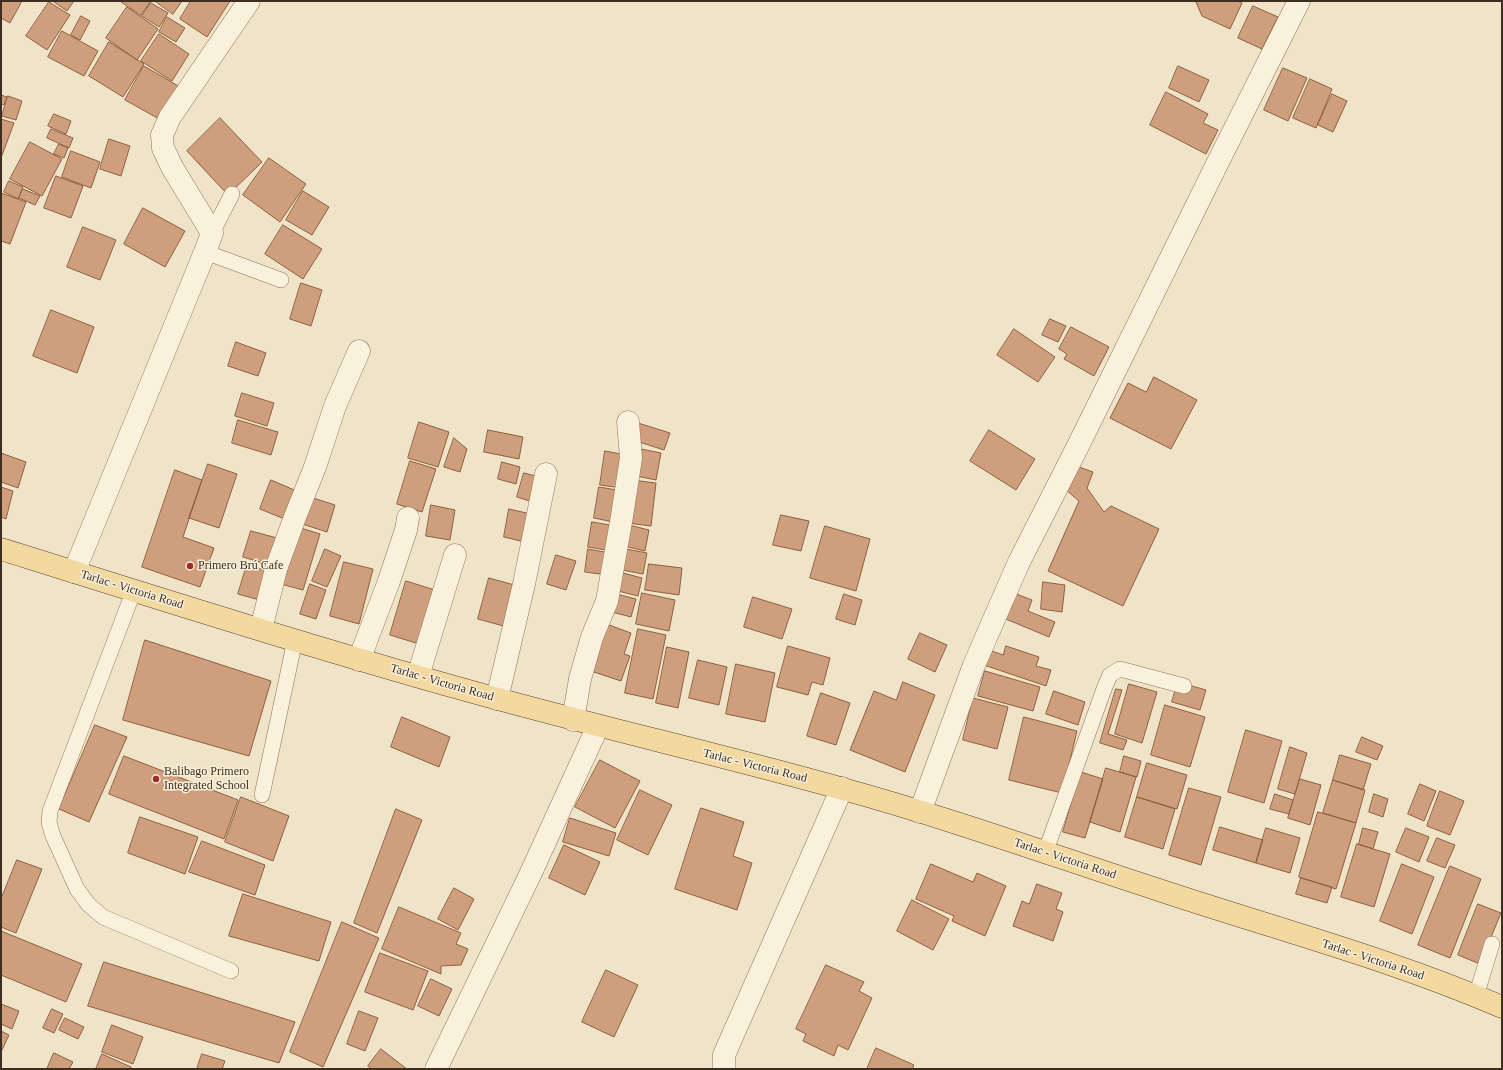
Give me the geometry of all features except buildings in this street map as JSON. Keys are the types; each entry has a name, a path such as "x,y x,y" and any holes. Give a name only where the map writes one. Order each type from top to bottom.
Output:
{"main road":[{"name":"Tarlac - Victoria Road","path":"1,550 359,660 574,720 842,788 1390,964 1502,1007"}],"street":[{"path":"74,572 208,242 163,148 162,135 170,117 249,1"},
{"path":"920,812 974,665 1018,562 1080,442 1299,1"},
{"path":"261,629 276,569 315,467 335,406 359,351"},
{"path":"574,720 580,679 592,637 607,601 622,516 630,458 628,422"},
{"path":"497,699 524,584 546,474"},
{"path":"359,660 389,581 406,530 408,518"},
{"path":"418,676 454,555"},
{"path":"436,1069 529,877 598,726"},
{"path":"724,1069 724,1055 842,788"}],"lane":[{"path":"232,194 208,242 281,280"},
{"path":"134,590 50,811 49,823 53,836 77,889 88,904 103,917 231,971"},
{"path":"262,795 295,640"},
{"path":"1045,853 1110,675 1120,669 1184,686"},
{"path":"1476,996 1492,944"}],"place":[{"name":"Primero Brú Cafe","path":"190,566"},
{"name":"Balibago Primero Integrated School","path":"156,779"}]}
